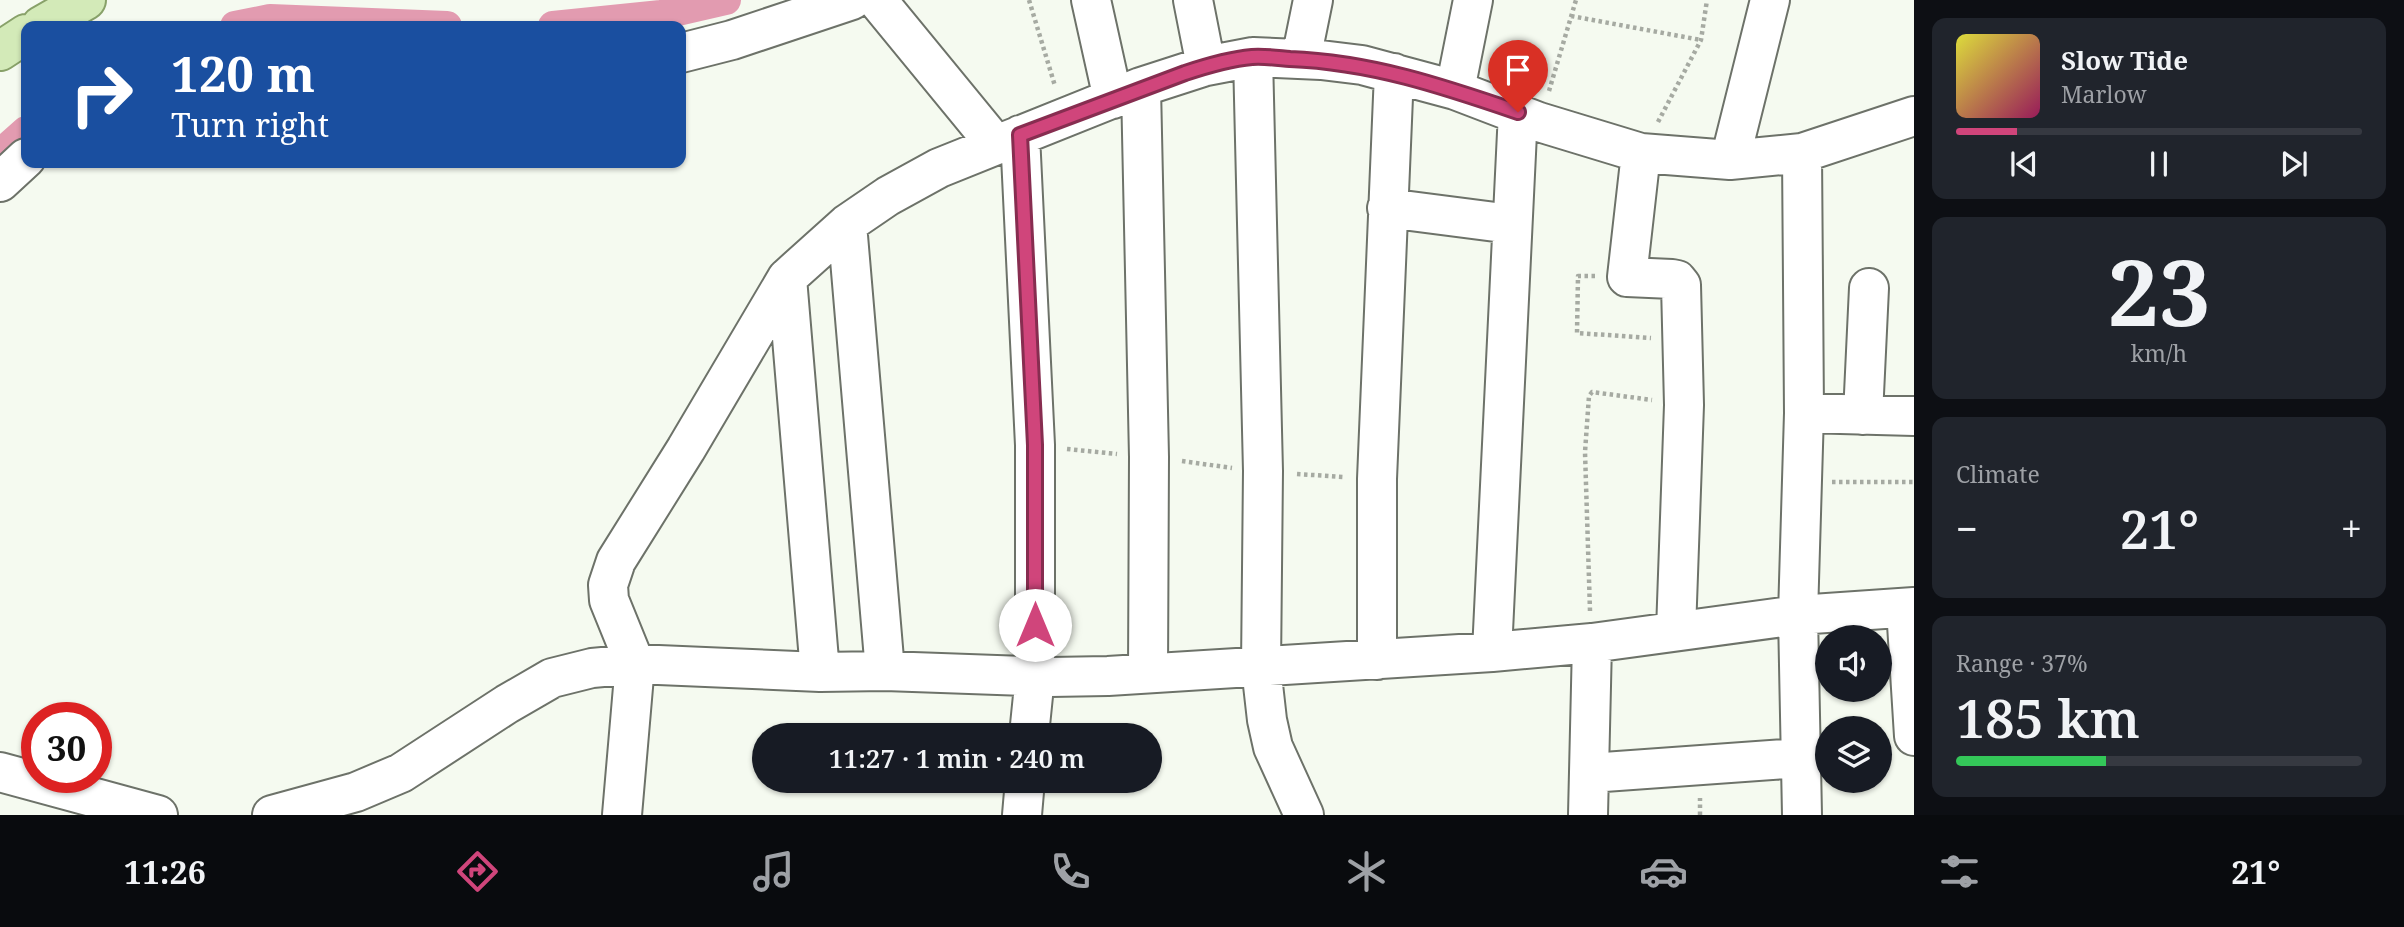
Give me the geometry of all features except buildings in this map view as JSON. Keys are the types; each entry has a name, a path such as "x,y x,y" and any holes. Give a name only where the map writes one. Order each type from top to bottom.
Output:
{"main road":[{"path":"50,21 86,0"},
{"path":"0,51 21,37"}],"street":[{"path":"686,52 732,40 852,0"},
{"path":"877,0 1008,140 1035,445 1035,676 1030,723"},
{"path":"1091,0 1127,93 1149,457 1148,673"},
{"path":"1194,0 1206,66"},
{"path":"1301,59 1312,0"},
{"path":"1455,90 1473,0"},
{"path":"1730,160 1770,0"},
{"path":"1253,57 1263,471 1261,667 1273,747 1304,815"},
{"path":"622,815 635,664 609,600 608,585 616,561 787,278 847,224 888,196 939,168 1127,93 1206,66 1253,57 1362,65 1455,90 1528,117 1641,153 1730,160 1802,153 1914,116"},
{"path":"1377,660 1377,479 1394,74"},
{"path":"1492,652 1511,224 1528,117"},
{"path":"1641,153 1627,276 1672,279 1681,283 1684,405 1676,631"},
{"path":"1802,153 1804,481 1798,615 1802,815"},
{"path":"0,182 21,163"},
{"path":"1387,208 1511,224"},
{"path":"847,224 885,671"},
{"path":"787,278 820,672"},
{"path":"1863,415 1869,288"},
{"path":"1804,413 1914,416"},
{"path":"272,815 356,792 401,773 552,678 592,668 635,664 820,672 885,671 1035,676 1148,673 1492,652 1592,643 1798,615 1910,607 1914,736"},
{"path":"1588,815 1592,643"},
{"path":"1590,773 1799,758"},
{"path":"0,772 158,815"},
{"path":"1021,815 1024,793"}],"path":[{"path":"1029,0 1064,117"},
{"path":"1528,117 1576,0"},
{"path":"1641,153 1701,40 1707,0"},
{"path":"1571,16 1701,40"},
{"path":"1627,276 1578,276 1577,333 1683,340"},
{"path":"1592,643 1585,453 1589,396 1592,392 1684,405"},
{"path":"1035,445 1263,471 1377,479"},
{"path":"1804,481 1914,482"}],"waterway":[{"path":"602,21 661,15 726,0"},
{"path":"260,21 321,21"},
{"path":"0,154 21,135"}],"route":[{"path":"1035,625 1035,445 1020,135 1141,87 1206,66 1253,57 1362,65 1455,90 1518,112"}]}
